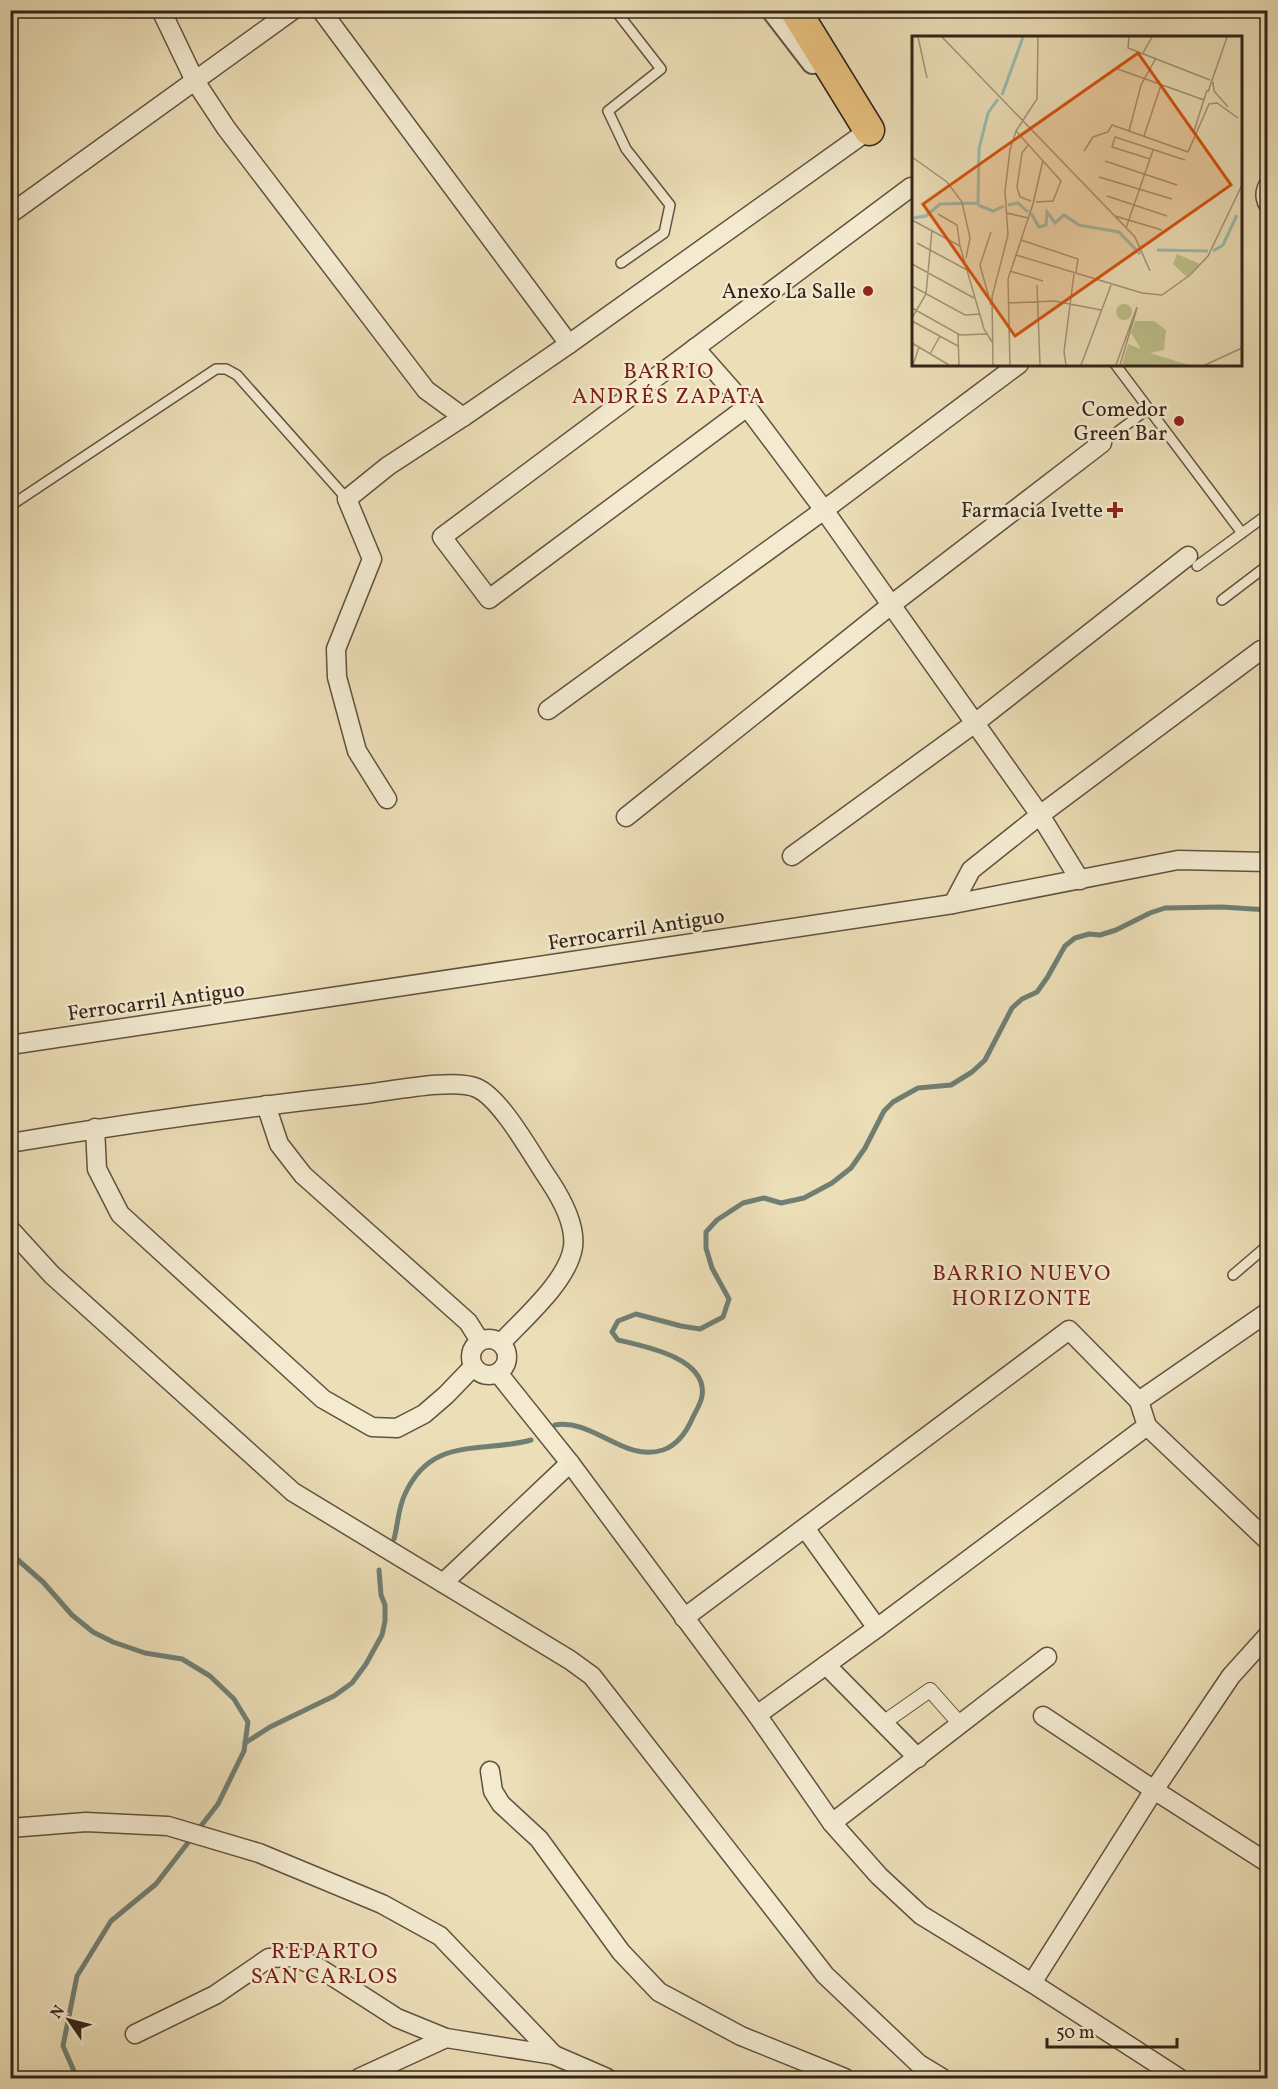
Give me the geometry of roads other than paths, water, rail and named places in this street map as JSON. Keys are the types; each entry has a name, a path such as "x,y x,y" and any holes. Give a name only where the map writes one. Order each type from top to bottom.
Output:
{"highway":[{"path":"795,10 869,130"}],"street":[{"path":"161,10 195,81 226,128 426,390 463,417"},
{"path":"10,214 293,10"},
{"path":"321,10 569,344"},
{"path":"773,10 869,130"},
{"path":"782,10 869,130"},
{"path":"387,799 357,750 337,677 336,648 372,559 347,499 388,466 569,344 869,130"},
{"path":"747,407 489,599 442,537 911,187"},
{"path":"694,348 747,407 824,510 1040,815 1080,880"},
{"path":"548,710 824,510 1016,366"},
{"path":"626,817 891,605 1102,443"},
{"path":"792,855 1193,561"},
{"path":"952,904 971,870 1040,815 1261,650"},
{"name":"Ferrocarril Antiguo","path":"10,1045 952,904 1178,860 1268,862"},
{"path":"10,1143 95,1128 266,1105 463,1084 478,1089 498,1105 559,1195 573,1229 573,1248 560,1280 501,1343"},
{"path":"266,1105 279,1144 303,1174 468,1322 480,1341"},
{"path":"95,1128 97,1169 120,1214 323,1399 372,1427 397,1428 424,1413 446,1395 473,1367"},
{"path":"10,1229 52,1275 293,1492 570,1660 592,1676 825,1975 919,2064 942,2079"},
{"path":"1140,1401 1268,1312"},
{"path":"684,1618 1069,1330 1140,1401 1147,1426 1268,1541"},
{"path":"490,1339 501,1343 507,1353 506,1364 498,1373 489,1376 473,1367 471,1358 473,1348 480,1341 490,1339"},
{"path":"498,1373 570,1463 757,1715 832,1823 879,1876 921,1915 1032,1983 1179,2079"},
{"path":"757,1715 1147,1426"},
{"path":"442,1583 570,1463"},
{"path":"805,1528 877,1628"},
{"path":"1032,1983 1154,1790 1231,1677 1268,1635"},
{"path":"832,1823 1047,1657"},
{"path":"826,1665 918,1758"},
{"path":"883,1723 930,1690 961,1725"},
{"path":"1043,1716 1268,1863"},
{"path":"490,1771 493,1791 501,1804 539,1839 621,1952 659,1992 741,2036 845,2079"},
{"path":"10,1828 86,1822 168,1826 259,1853 382,1904 440,1936 554,2055"},
{"path":"135,2034 215,1995 269,1958 295,1957 321,1969 397,2018 446,2038 554,2055 607,2079"},
{"path":"359,2079 446,2038"}],"lane":[{"path":"615,10 661,69 608,111 626,149 670,205 664,233 621,263"},
{"path":"1268,177 1261,187 1261,204 1268,212"},
{"path":"1116,366 1242,533"},
{"path":"10,506 216,369 226,369 237,375 347,499"},
{"path":"1102,443 1148,409"},
{"path":"1193,561 1242,533 1268,514"},
{"path":"1222,600 1268,565"},
{"path":"1233,1275 1268,1245"}],"waterway":[{"path":"555,1425 582,1428 635,1451 663,1450 678,1441 700,1404 701,1383 695,1372 672,1356 618,1340 612,1332 618,1321 636,1314 700,1329 723,1317 729,1299 712,1268 706,1248 706,1232 717,1220 743,1203 764,1198 781,1203 804,1198 832,1183 851,1168 865,1148 884,1111 893,1102 918,1088 951,1085 972,1072 985,1060 1012,1008 1022,999 1037,992 1065,946 1075,938 1089,934 1100,935 1116,930 1165,908 1222,907 1268,910"},
{"path":"394,1539 405,1494 416,1475 429,1463 459,1450 531,1440"},
{"path":"10,1553 43,1582 72,1615 93,1632 145,1653 182,1659 210,1676 234,1699 248,1722 244,1751 218,1804 156,1884 111,1921 77,1976 63,2046 77,2078"},
{"path":"245,1743 270,1727 334,1696 352,1683 366,1664 382,1635 385,1605 381,1595 379,1570"}],"place":[{"name":"Anexo La Salle","path":"868,291"},
{"name":"Comedor Green Bar","path":"1179,421"},
{"name":"Farmacia Ivette","path":"1115,510"}],"district":[{"name":"BARRIO ANDRÉS ZAPATA","path":"669,382"},
{"name":"BARRIO NUEVO HORIZONTE","path":"1022,1284"},
{"name":"REPARTO SAN CARLOS","path":"325,1962"}]}
